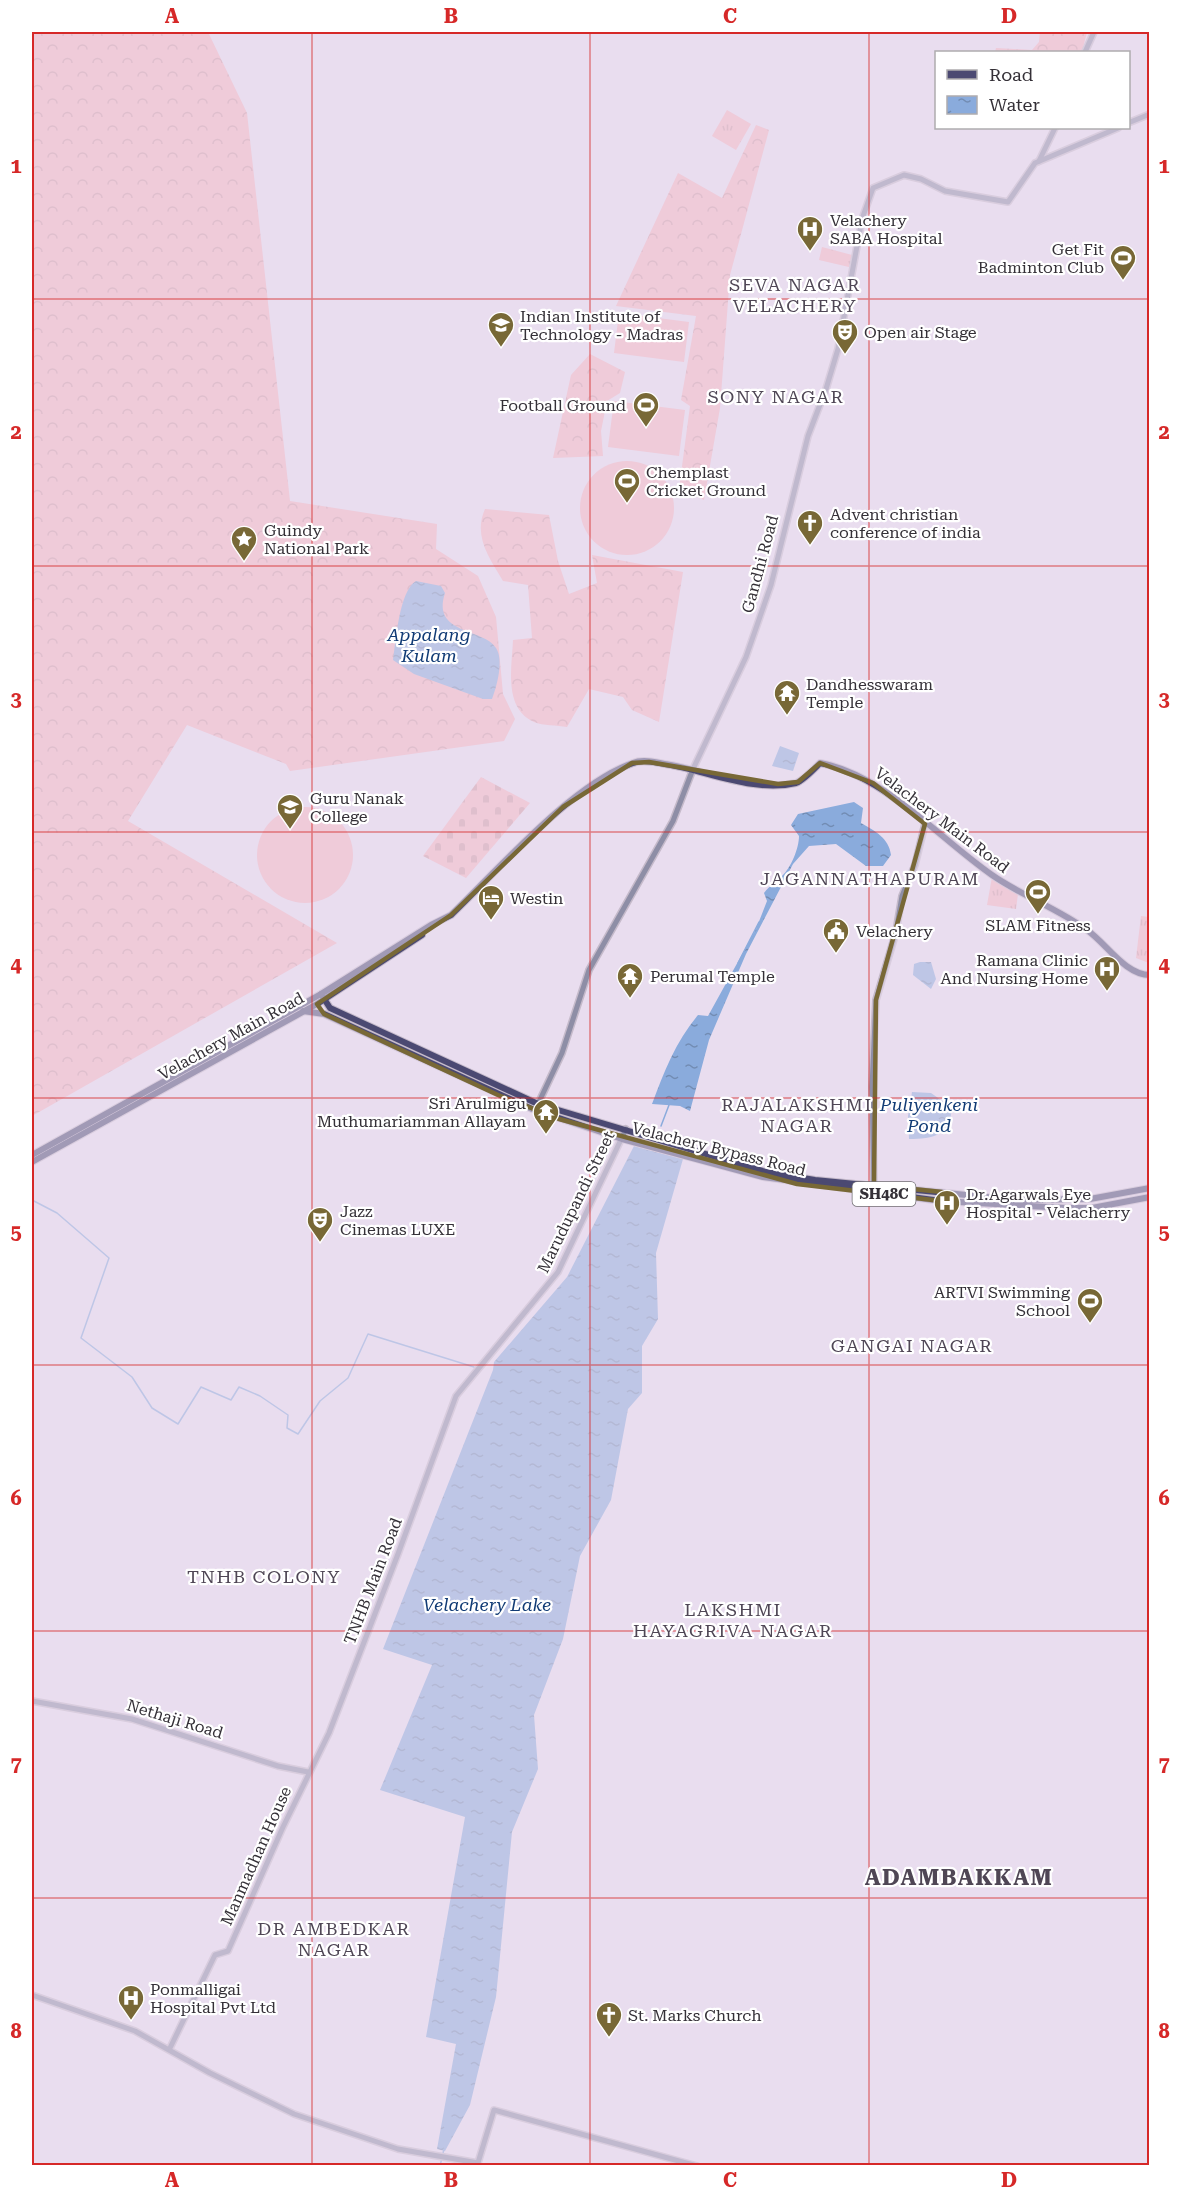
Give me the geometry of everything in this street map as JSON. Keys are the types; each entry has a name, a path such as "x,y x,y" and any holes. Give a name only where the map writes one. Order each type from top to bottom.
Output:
{"main road":[{"name":"Velachery Main Road","path":"32,1155 322,997 450,915 563,807 596,784 636,762 693,769 739,781 778,784 798,782 820,763 847,770 873,783 990,874 1089,931 1126,965 1149,975"},
{"name":"Velachery Bypass Road","path":"322,997 330,1008 538,1104 766,1172 1017,1200 1072,1200 1149,1188"},
{"name":"Velachery Main Road","path":"32,1162 303,1011 314,1001"},
{"path":"314,1001 324,1014"},
{"path":"303,1011 324,1014"},
{"name":"Velachery Bypass Road","path":"324,1014 498,1095 622,1138 763,1177 941,1201 1092,1208 1149,1197"},
{"path":"941,1201 942,1192"}],"street":[{"path":"1085,51 1094,32"},
{"path":"1130,122 1149,114"},
{"path":"1040,161 1055,129"},
{"path":"1040,161 1116,129"},
{"name":"Gandhi Road","path":"538,1104 562,1053 589,970 673,821 693,769 732,692 771,585 808,436 838,349 862,219 875,185 904,175 921,179 945,191 1008,202 1035,163 1040,161"},
{"path":"874,1185 873,1032 876,1000 896,932 902,896 915,865 925,824"},
{"name":"Marudupandi Street","path":"456,1396 558,1272 626,1129"},
{"name":"TNHB Main Road","path":"308,1773 328,1733 353,1671 456,1396"},
{"name":"Nethaji Road","path":"32,1701 132,1719 287,1769 308,1773"},
{"name":"Manmadhan House","path":"170,2048 214,1955 228,1951 308,1773"},
{"path":"32,1995 135,2031 170,2048 210,2073 285,2110 398,2149 478,2164 494,2110 697,2166"}],"highlighted area":[{"path":"649,762 778,784 798,782 820,763 873,783 925,824 876,1000 874,1185 942,1192 941,1201 797,1184 559,1119 498,1095 324,1014 317,1004 451,915 563,807 632,763"}],"green space":[{"name":"Guindy National Park","path":"32,32 208,32 247,113 290,501 437,524 436,549 478,576 496,617 503,694 515,719 504,741 290,771 286,764 187,725 128,821 337,943 32,1116"},
{"path":"1040,32 1087,32 1082,51 995,51 996,48 1032,50 1039,42"},
{"path":"727,110 751,124 736,150 712,136"},
{"path":"756,125 769,130 730,275 720,408 704,500 679,489 690,406 681,400 696,316 616,306 678,173 722,198"},
{"path":"822,247 852,255 849,267 819,260"},
{"path":"619,313 689,322 684,362 614,353"},
{"path":"590,354 625,372 620,393 607,401 601,431 603,456 553,458 571,375"},
{"name":"Football Ground","path":"614,401 685,410 679,456 608,447"},
{"name":"Chemplast Cricket Ground","path":"627,461 645,464 660,475 671,490 674,508 671,526 660,541 645,552 627,555 609,552 594,541 583,526 580,508 583,490 594,475 609,464"},
{"path":"485,509 549,515 558,561 569,594 597,583 592,555 683,572 659,722 632,710 623,697 589,689 567,727 534,722 524,716 513,697 511,674 513,640 532,638 528,585 503,581 484,546 481,528"},
{"path":"481,777 530,803 466,878 423,856"},
{"path":"305,807 323,810 339,821 350,837 353,855 350,873 339,889 323,900 305,903 287,900 271,889 260,873 257,855 260,837 271,821 287,810"},
{"path":"992,877 1018,894 1016,909 987,905"},
{"path":"1141,916 1149,917 1149,963 1136,958"}],"water":[{"name":"Appalang Kulam","path":"416,581 441,586 445,593 443,607 445,616 452,624 481,637 496,648 500,666 492,699 483,699 414,674 393,660 402,605 410,586"},
{"path":"780,746 799,753 793,771 772,766"},
{"path":"854,802 863,808 861,823 884,840 891,855 883,866 866,866 836,844 809,846 793,864 746,954 709,1040 690,1111 680,1106 652,1104 683,1035 698,1015 708,1016 756,929 767,901 764,893 785,872 794,858 799,836 791,825 798,814"},
{"path":"931,962 936,979 931,989 913,975 914,964"},
{"name":"Puliyenkeni Pond","path":"912,1092 931,1093 951,1107 949,1124 940,1134 909,1139 908,1116"},
{"name":"Velachery Lake","path":"634,1146 683,1159 656,1253 658,1319 642,1346 642,1393 628,1409 611,1500 580,1556 563,1639 534,1715 538,1769 512,1832 496,1997 470,2105 445,2151 437,2149 456,2044 426,2037 465,1817 380,1790 432,1665 383,1649 493,1370 494,1362 567,1277"}],"waterway":[{"path":"738,963 759,922"},
{"path":"661,1126 669,1105"},
{"path":"32,1200 57,1213 109,1258 81,1338 132,1377 152,1408 178,1424 201,1387 231,1400 239,1387 260,1396 288,1415 287,1428 298,1434 320,1401 348,1378 368,1334 474,1367"},
{"path":"440,2166 444,2149"}],"place":[{"name":"Velachery SABA Hospital","path":"810,252"},
{"name":"Get Fit Badminton Club","path":"1123,281"},
{"name":"Indian Institute of Technology - Madras","path":"501,348"},
{"name":"Open air Stage","path":"845,355"},
{"name":"Football Ground","path":"646,428"},
{"name":"Chemplast Cricket Ground","path":"627,504"},
{"name":"Advent christian conference of india","path":"810,546"},
{"name":"Guindy National Park","path":"244,562"},
{"name":"Dandhesswaram Temple","path":"787,716"},
{"name":"Guru Nanak College","path":"290,830"},
{"name":"SLAM Fitness","path":"1038,915"},
{"name":"Westin","path":"491,921"},
{"name":"Velachery","path":"836,954"},
{"name":"Ramana Clinic And Nursing Home","path":"1107,992"},
{"name":"Perumal Temple","path":"630,999"},
{"name":"Sri Arulmigu Muthumariamman Allayam","path":"546,1135"},
{"name":"Dr.Agarwals Eye Hospital - Velacherry","path":"947,1226"},
{"name":"Jazz Cinemas LUXE","path":"320,1243"},
{"name":"ARTVI Swimming School","path":"1090,1324"},
{"name":"Ponmalligai Hospital Pvt Ltd","path":"131,2021"},
{"name":"St. Marks Church","path":"609,2038"}],"district":[{"name":"SEVA NAGAR VELACHERY","path":"795,294"},
{"name":"SONY NAGAR","path":"776,396"},
{"name":"JAGANNATHAPURAM","path":"870,878"},
{"name":"RAJALAKSHMI NAGAR","path":"797,1114"},
{"name":"GANGAI NAGAR","path":"912,1345"},
{"name":"TNHB COLONY","path":"264,1576"},
{"name":"LAKSHMI HAYAGRIVA NAGAR","path":"733,1619"},
{"name":"ADAMBAKKAM","path":"959,1877"},
{"name":"DR AMBEDKAR NAGAR","path":"334,1938"}]}
